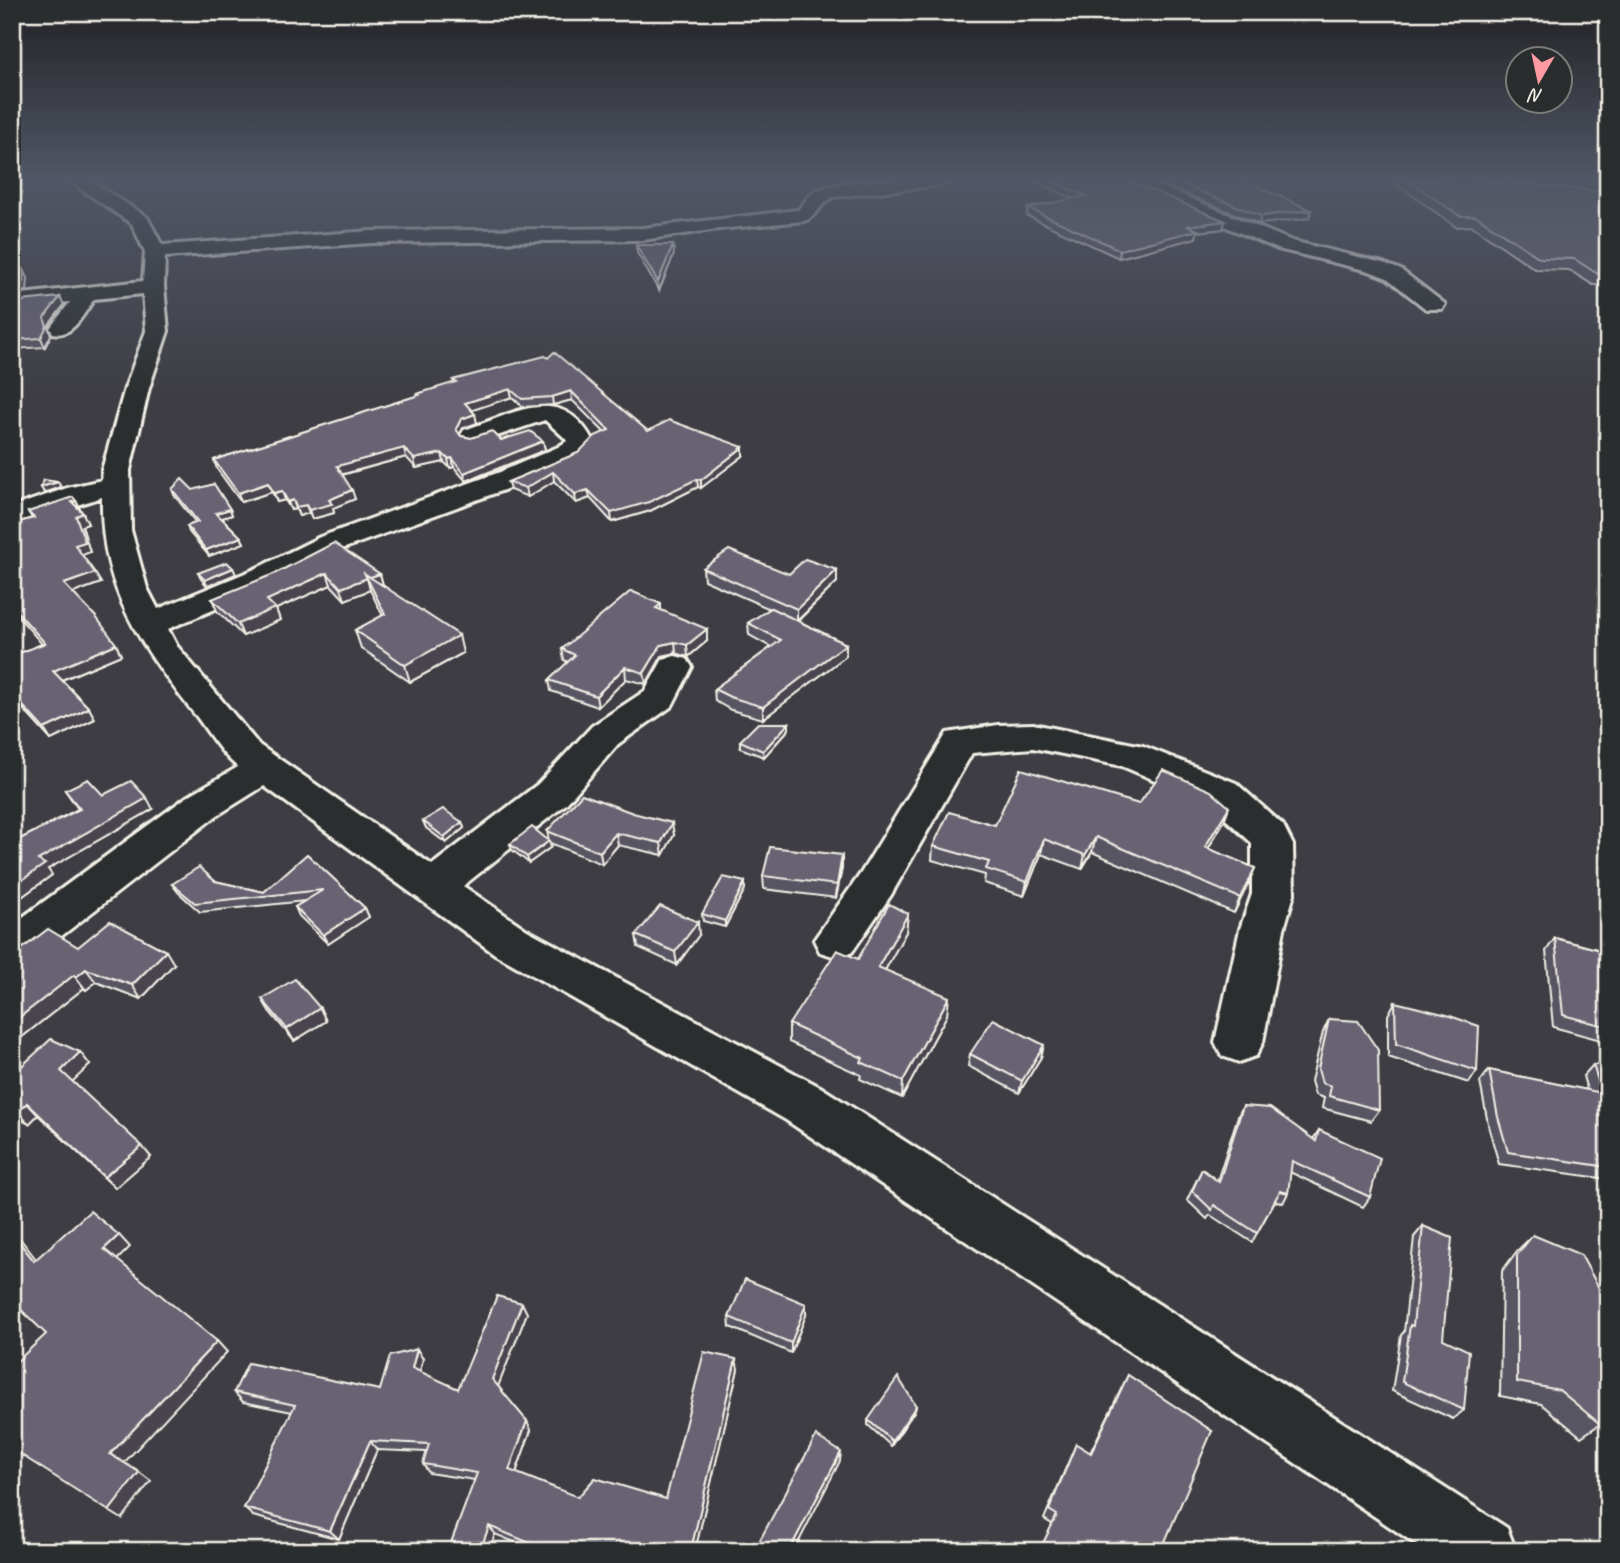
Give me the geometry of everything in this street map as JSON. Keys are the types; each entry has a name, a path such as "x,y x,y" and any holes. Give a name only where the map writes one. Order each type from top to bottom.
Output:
{"street":[{"path":"149,253 154,269 157,331 134,400 116,470 116,530 131,588 162,650 246,754 511,942 804,1104 1484,1551"},
{"path":"12,302 88,293 154,269 263,253"},
{"path":"1316,253 1385,271 1434,304"},
{"path":"61,328 88,293"},
{"path":"148,625 266,576 331,543 510,478 568,453 581,443 577,434 555,414 544,412 474,436"},
{"path":"12,517 77,494 116,485"},
{"path":"434,886 552,794 605,735 659,698 675,667"},
{"path":"836,940 883,873 960,742 1033,736 1130,755 1222,793 1269,835 1273,845 1273,894 1262,929 1238,1042"},
{"path":"12,949 202,806 267,767"}],"building":[{"path":"641,253 670,253 658,282"},
{"path":"1532,253 1608,253 1608,274 1598,274 1574,259 1540,258"},
{"path":"24,270 23,282 12,284 12,272"},
{"path":"60,297 44,318 47,326 41,338 12,340 12,302"},
{"path":"554,352 648,431 669,420 743,447 701,480 697,479 649,502 611,513 588,490 575,494 553,472 526,488 508,482 578,453 595,436 609,430 571,391 552,397 522,399 510,389 465,403 475,414 461,419 456,429 461,436 471,438 492,431 501,440 530,431 543,441 464,473 452,458 448,459 442,453 414,459 404,448 337,466 352,490 329,500 332,504 309,510 306,505 296,507 293,500 288,502 282,491 274,493 268,483 238,493 214,460 456,382 453,380 545,356 548,358"},
{"path":"182,479 193,490 214,484 230,509 216,513 241,537 206,550 187,526 198,522 172,489"},
{"path":"44,480 58,482 41,487"},
{"path":"73,497 76,501 72,502 83,513 76,516 85,542 75,545 95,573 64,584 96,617 116,644 53,671 89,708 44,729 12,694 12,656 45,643 12,606 12,524 34,518 28,512"},
{"path":"334,543 380,574 370,577 365,574 367,578 341,588 327,573 267,600 275,608 238,624 212,599 274,574"},
{"path":"729,550 789,574 805,559 837,570 797,609 703,568"},
{"path":"227,562 233,568 205,580 198,573"},
{"path":"365,574 459,635 405,665 355,630 385,614"},
{"path":"631,591 661,604 656,608 707,629 687,645 675,642 661,645 644,673 625,667 596,696 549,680 575,655 562,649"},
{"path":"771,608 846,644 763,707 714,689 781,640 748,623"},
{"path":"758,723 789,723 763,751 740,741"},
{"path":"1021,769 1139,804 1163,770 1211,791 1229,807 1205,847 1255,868 1240,898 1096,837 1085,855 1044,839 1027,882 986,869 989,862 933,846 949,812 995,825"},
{"path":"88,779 103,795 131,781 147,798 38,860 45,864 12,887 12,843 80,809 65,790"},
{"path":"582,794 633,813 672,823 661,843 616,833 600,852 547,831"},
{"path":"443,809 462,822 444,837 423,821"},
{"path":"532,827 549,841 527,857 510,844"},
{"path":"770,847 842,855 837,885 763,876"},
{"path":"307,854 365,908 323,935 295,907 323,890 195,903 172,884 199,867 215,881 264,892"},
{"path":"723,877 745,882 725,921 702,914"},
{"path":"889,904 908,914 878,967 949,997 903,1081 861,1062 863,1058 789,1024 837,950 858,959"},
{"path":"660,906 698,922 675,952 636,935"},
{"path":"110,921 166,951 132,985 86,969 76,977 74,975 12,1023 12,953 19,951 48,929 78,947"},
{"path":"1555,938 1608,952 1608,1027 1563,1015"},
{"path":"295,979 320,1008 287,1029 262,999"},
{"path":"1395,1002 1479,1026 1477,1071 1396,1044"},
{"path":"993,1019 1044,1045 1022,1081 970,1054"},
{"path":"1329,1019 1358,1021 1378,1050 1379,1110 1329,1096 1331,1086 1322,1083 1318,1069"},
{"path":"51,1039 80,1052 61,1071 142,1146 104,1177 27,1103 18,1112 12,1109 12,1075"},
{"path":"1608,1064 1608,1167 1508,1152 1489,1070 1602,1093 1593,1065"},
{"path":"1243,1106 1270,1108 1316,1141 1319,1130 1380,1158 1370,1197 1292,1161 1288,1193 1280,1191 1257,1233 1214,1205 1212,1210 1192,1191 1202,1169 1219,1182"},
{"path":"90,1211 119,1235 104,1249 217,1341 110,1454 139,1472 109,1511 12,1449 12,1366 46,1334 12,1301 12,1233 34,1261"},
{"path":"1423,1226 1452,1238 1443,1339 1469,1351 1464,1410 1402,1382 1410,1325 1413,1326"},
{"path":"1533,1235 1581,1255 1605,1299 1600,1424 1559,1390 1517,1382 1517,1255"},
{"path":"745,1279 806,1304 791,1343 729,1317"},
{"path":"497,1296 522,1303 492,1379 527,1421 509,1470 578,1497 595,1478 666,1499 704,1352 736,1359 692,1545 708,1551 549,1551 489,1526 480,1551 448,1551 477,1473 423,1464 429,1444 370,1441 330,1531 244,1508 295,1405 234,1392 248,1363 380,1390 390,1356 417,1349 412,1368 458,1389"},
{"path":"1128,1375 1212,1431 1161,1551 1039,1551 1057,1515 1049,1510 1076,1444 1091,1453"},
{"path":"898,1377 916,1406 892,1441 868,1420"},
{"path":"816,1436 841,1452 789,1551 754,1551"}]}
